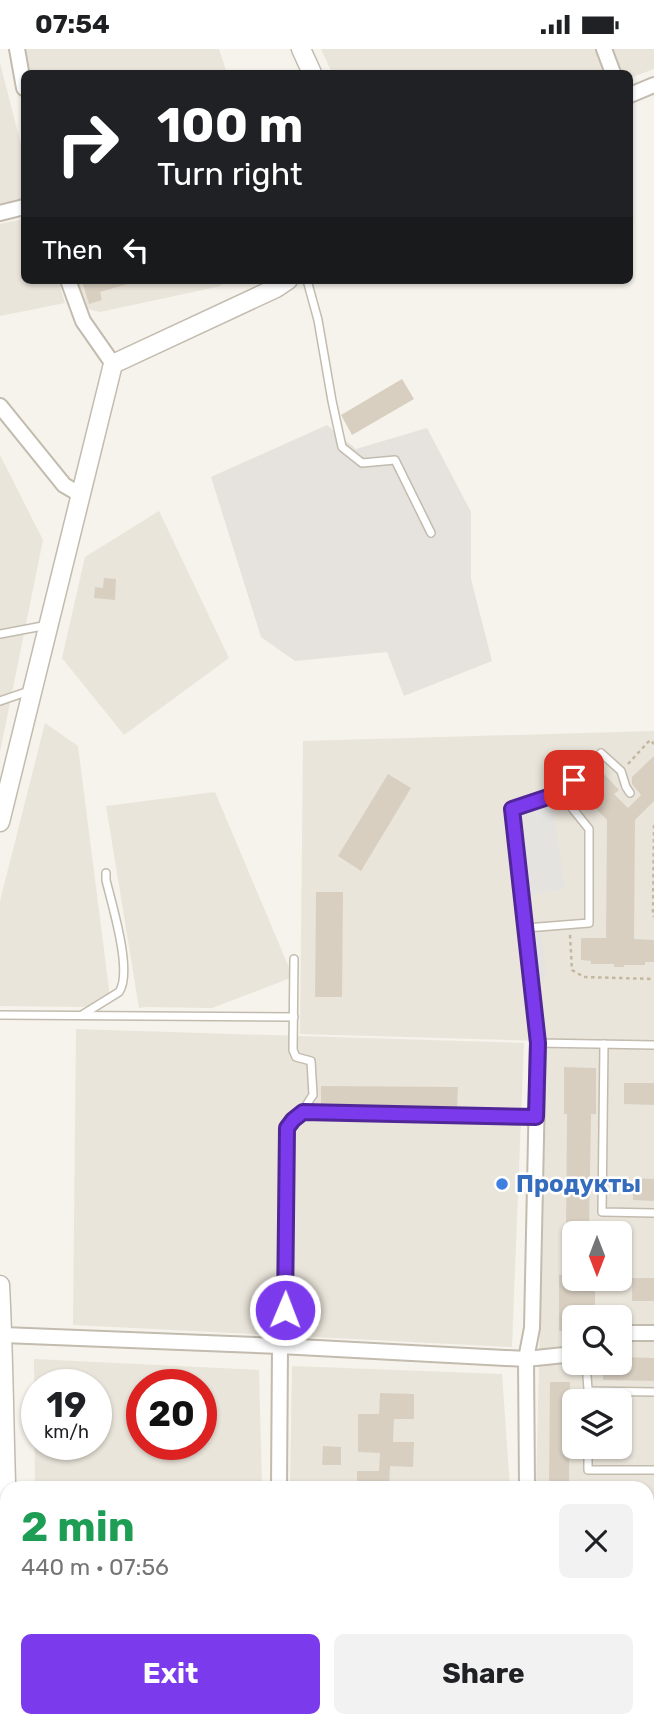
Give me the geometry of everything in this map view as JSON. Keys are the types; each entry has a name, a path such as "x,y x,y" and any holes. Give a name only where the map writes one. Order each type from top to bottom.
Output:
{"street":[{"path":"17,49 21,71"},
{"path":"301,49 311,70"},
{"path":"604,49 612,70"},
{"path":"633,94 654,85"},
{"path":"0,213 21,208"},
{"path":"0,822 113,364 83,321 69,284"},
{"path":"113,364 282,284"},
{"path":"0,406 64,485 81,495"},
{"path":"527,1481 526,1359 532,1328 538,1043"},
{"path":"0,1285 6,1481"},
{"path":"632,1333 654,1333"},
{"path":"3,1335 526,1359 562,1355"},
{"path":"279,1346 279,1481"}],"lane":[{"path":"308,284 318,320 342,447 362,463 395,460 430,533"},
{"path":"0,633 48,625"},
{"path":"0,701 33,689"},
{"path":"630,793 621,771 601,753 560,793 512,809 538,1043 654,1045"},
{"path":"526,927 589,923 589,829 560,793"},
{"path":"82,1016 123,987 125,975 119,933 106,873"},
{"path":"279,1346 285,1333 287,1128 303,1112 313,1095 311,1061 296,1056 293,1050 294,959"},
{"path":"0,1015 294,1017"},
{"path":"604,1044 602,1212 654,1213"},
{"path":"303,1112 536,1117"},
{"path":"632,1392 654,1392"},
{"path":"588,1459 588,1470 654,1470"}],"path":[{"path":"621,771 650,740 654,744"},
{"path":"654,825 654,917"},
{"path":"570,924 572,970 584,977 654,979"}],"shaded area":[{"path":"20,49 219,49 226,70 25,70"},
{"path":"321,49 654,49 654,69 633,77 633,70 331,70"},
{"path":"0,63 21,144 21,202 0,207"},
{"path":"21,220 21,284 59,284 65,303 0,316 0,224"},
{"path":"73,284 221,286 100,312 78,307"},
{"path":"327,425 356,449 427,428 471,512 471,579 492,661 404,696 387,652 295,661 261,637 211,477"},
{"path":"0,455 43,540 0,752"},
{"path":"159,511 229,658 124,735 62,658 85,557"},
{"path":"45,723 78,746 110,997 85,1007 0,1006 0,901"},
{"path":"654,731 654,1481 536,1481 547,1041 300,1034 303,741"},
{"path":"215,792 293,977 212,1008 139,1008 106,806"},
{"path":"553,806 565,889 528,895 515,812"},
{"path":"541,930 547,977 536,983 530,935"},
{"path":"76,1029 524,1043 512,1347 73,1325"},
{"path":"34,1359 259,1370 262,1481 35,1481 35,1460 112,1460 112,1369 34,1369"},
{"path":"292,1366 502,1374 510,1481 290,1481"}],"building":[{"path":"83,284 128,284 100,292 102,300 89,304"},
{"path":"402,379 414,399 352,435 341,415"},
{"path":"104,578 116,579 115,600 94,598 95,587 103,588"},
{"path":"654,756 654,801 635,820 634,939 654,940 654,962 624,967 591,964 591,961 581,960 581,938 606,938 607,820 582,795 604,774 619,790 614,794 628,808 641,795 632,784 632,777"},
{"path":"388,774 411,788 361,871 338,856"},
{"path":"316,892 343,892 342,997 315,997"},
{"path":"564,1067 596,1068 596,1114 591,1114 589,1221 566,1221 567,1114 564,1114"},
{"path":"624,1083 654,1083 654,1105 624,1104"},
{"path":"321,1086 458,1087 457,1109 321,1106"},
{"path":"633,1178 654,1179 654,1201 633,1200"},
{"path":"559,1275 562,1275 562,1291 595,1291 595,1305 562,1305 562,1331 559,1331"},
{"path":"632,1278 654,1278 654,1301 632,1301"},
{"path":"632,1357 654,1358 654,1381 603,1380 603,1375 632,1375"},
{"path":"550,1382 570,1382 570,1389 562,1389 562,1459 569,1459 569,1481 549,1481"},
{"path":"380,1393 414,1394 414,1419 394,1419 393,1442 414,1442 413,1467 390,1466 389,1481 357,1481 357,1471 379,1471 380,1453 358,1452 358,1414 379,1414"},
{"path":"323,1446 341,1447 341,1465 322,1465"}],"place":[{"name":"Продукты","path":"502,1184"}],"route":[{"path":"285,1310 287,1128 303,1112 536,1117 538,1043 512,809 560,793 574,780"}]}
